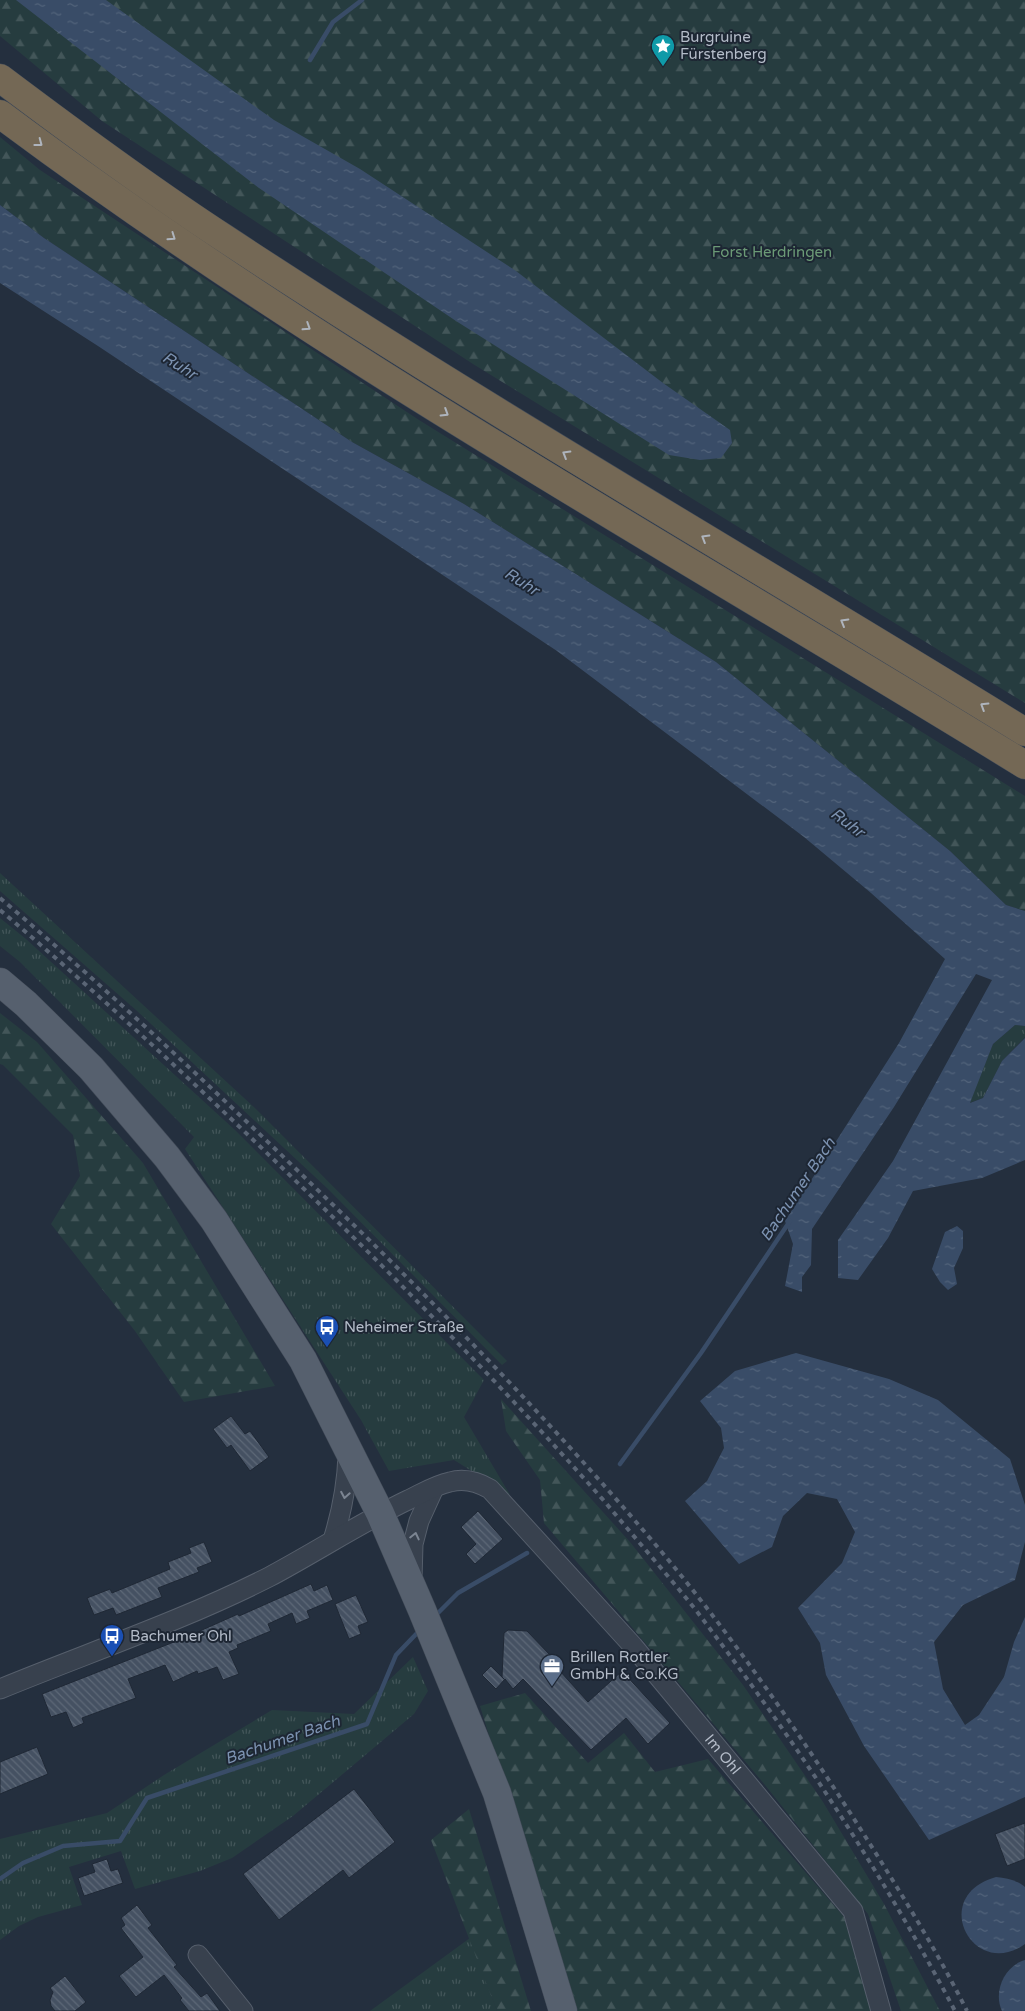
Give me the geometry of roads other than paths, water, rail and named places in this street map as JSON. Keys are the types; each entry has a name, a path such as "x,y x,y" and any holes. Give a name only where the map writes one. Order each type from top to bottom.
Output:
{"highway":[{"path":"0,78 78,137 213,231 366,330 1025,732"},
{"path":"0,114 60,159 206,261 357,359 1025,765"}],"main road":[{"path":"0,982 26,1004 91,1068 167,1157 214,1220 303,1360 380,1513 497,1793 563,2011"}],"street":[{"path":"333,1540 343,1508 348,1483 349,1450"},
{"name":"Im Ohl","path":"434,1488 450,1481 467,1481 479,1483 490,1489 633,1646 853,1911 881,2011"},
{"path":"0,1689 218,1602 271,1576 380,1513 434,1488"},
{"path":"411,1584 413,1544 419,1521 434,1488"},
{"path":"198,1955 243,2011"}],"water":[{"path":"16,0 106,0 274,120 360,169 516,271 663,383 730,430 732,443 721,458 700,460 669,455 456,321 259,188"},
{"name":"Ruhr","path":"0,205 44,238 352,442 464,504 716,662 950,851 1006,905 1025,911 1025,1026 1015,1025 993,1044 970,1103 983,1098 1002,1061 1025,1038 1025,1160 982,1178 913,1191 888,1238 858,1280 838,1278 838,1240 893,1161 992,980 976,974 894,1107 812,1229 811,1265 802,1277 802,1292 785,1286 793,1244 785,1221 899,1043 945,959 804,837 557,651 0,283"},
{"path":"957,1226 963,1231 963,1248 954,1268 957,1284 948,1290 940,1282 932,1269 945,1232"},
{"path":"796,1353 889,1379 938,1400 1010,1459 1025,1505 1025,1542 1015,1580 963,1605 934,1642 943,1689 965,1725 979,1715 1004,1677 1014,1642 1025,1617 1025,1797 929,1840 864,1746 826,1675 820,1643 798,1608 842,1563 855,1532 837,1499 807,1493 783,1516 772,1547 739,1564 685,1501 707,1481 724,1448 721,1428 700,1401 735,1371"},
{"path":"996,1877 1011,1880 1025,1887 1025,1944 1006,1953 989,1952 975,1944 966,1932 962,1916 965,1901 976,1887"},
{"path":"1025,1960 1025,2011 1002,2011 999,1996 1002,1981 1011,1968"}],"waterway":[{"path":"310,60 333,22 362,0"},
{"name":"Bachumer Bach","path":"620,1464 701,1353 790,1221"},
{"name":"Bachumer Bach","path":"435,1616 458,1593 527,1553"},
{"name":"Bachumer Bach","path":"0,1879 23,1863 63,1846 120,1841 147,1798 367,1724 396,1655 420,1630"}],"railway":[{"path":"0,898 167,1047 370,1241 529,1403 606,1487 674,1567 734,1643 790,1722 908,1905 967,2011"},
{"path":"0,910 176,1067 346,1230 478,1364 605,1502 695,1609 766,1705 865,1855 955,2011"}],"place":[{"name":"Burgruine Fürstenberg","path":"663,67"},
{"name":"Neheimer Straße","path":"327,1348"},
{"name":"Bachumer Ohl","path":"112,1657"},
{"name":"Brillen Rottler GmbH & Co.KG","path":"552,1687"}],"park label":[{"name":"Forst Herdringen","path":"772,252"}]}
